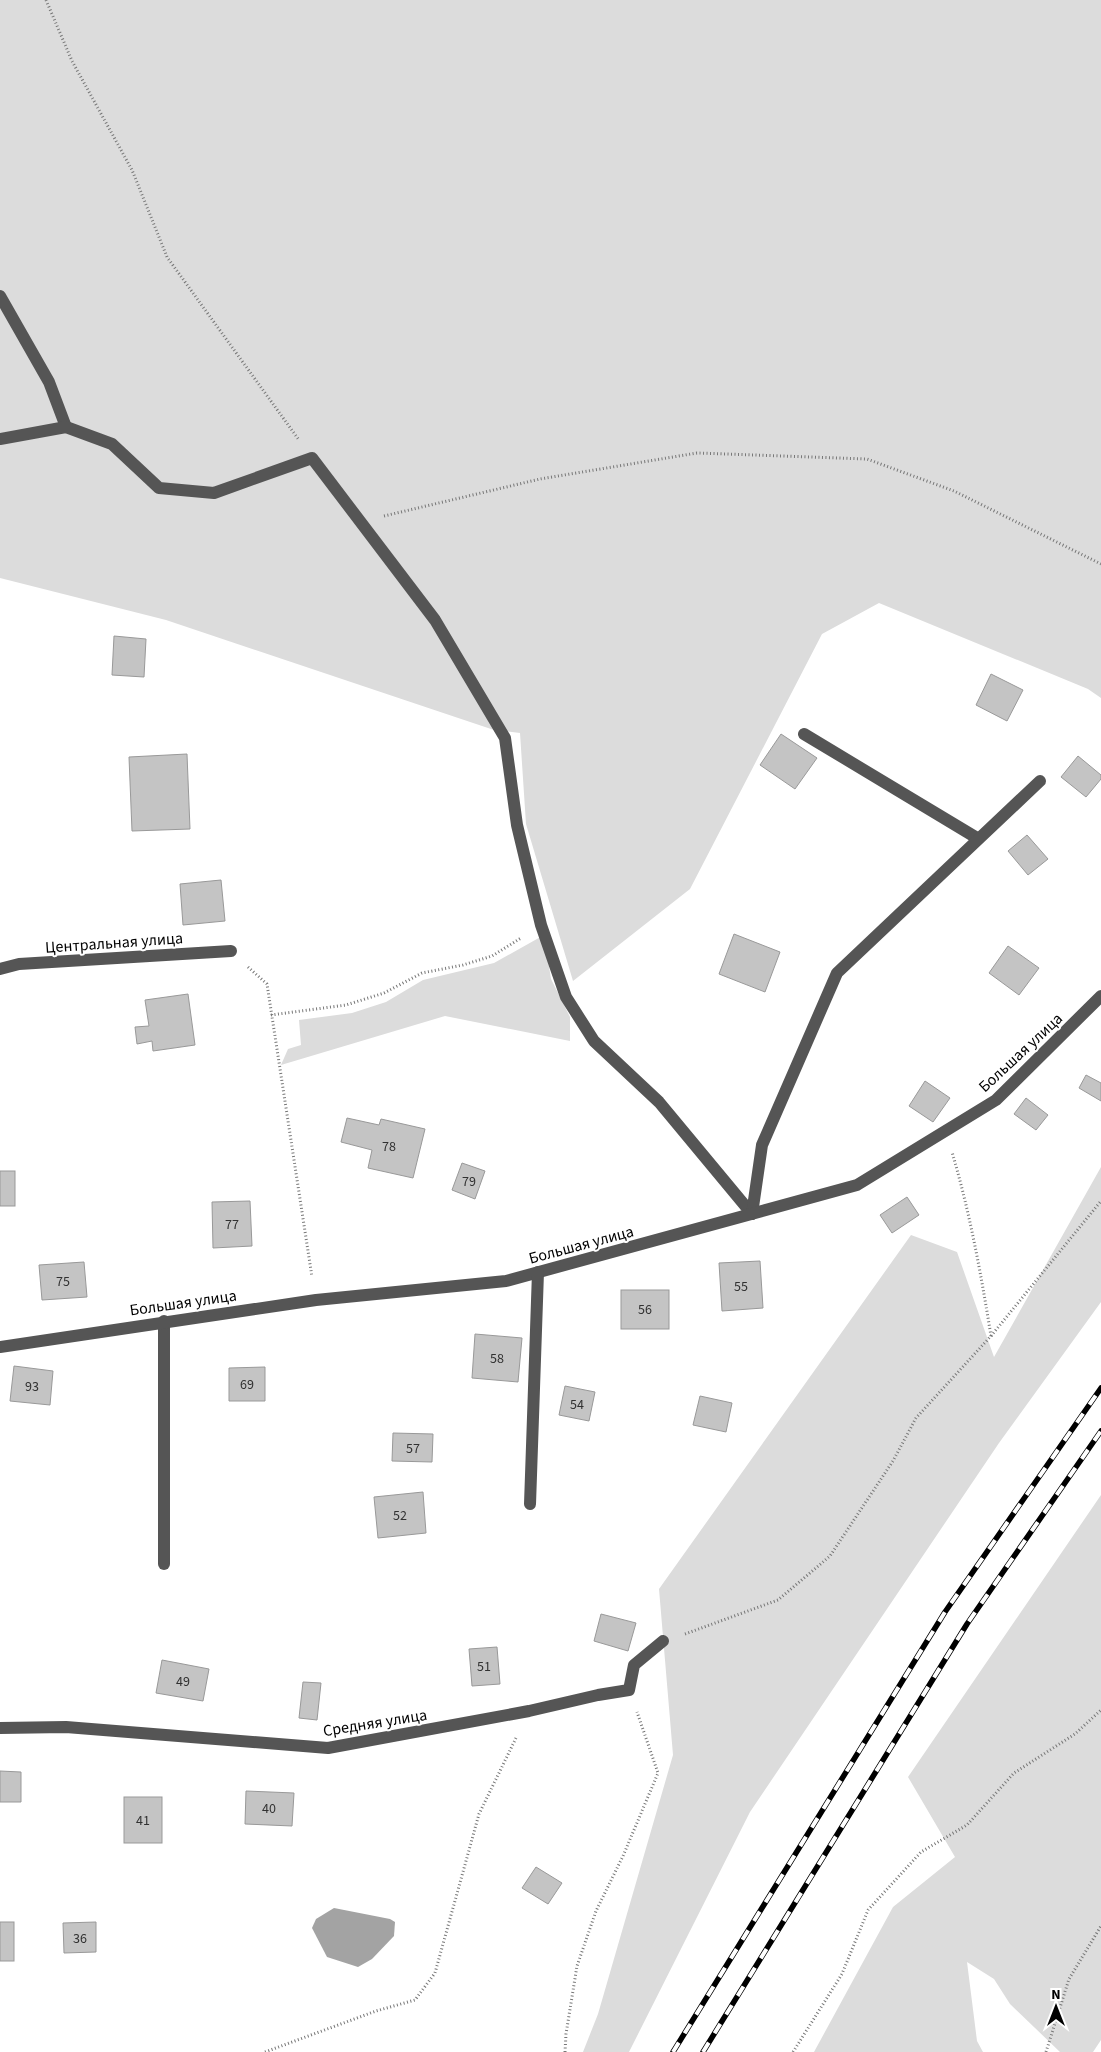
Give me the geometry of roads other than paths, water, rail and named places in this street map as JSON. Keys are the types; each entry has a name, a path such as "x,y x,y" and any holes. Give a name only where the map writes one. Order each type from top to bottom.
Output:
{"street":[{"path":"0,296 49,382 66,427"},
{"path":"0,439 66,427 112,444 159,488 214,493 312,458 362,521 435,620 505,738 517,825 541,925 566,997 594,1041 659,1102 752,1214"},
{"path":"804,734 978,838"},
{"path":"752,1214 762,1145 838,973 1040,780"},
{"name":"Центральная улица","path":"0,969 19,964 231,951"},
{"name":"Большая улица","path":"0,1346 316,1300 506,1280 857,1185 996,1100 1101,996"},
{"path":"530,1504 538,1272"},
{"path":"164,1321 164,1564"},
{"name":"Средняя улица","path":"0,1728 66,1727 328,1748 529,1711 629,1690 634,1665 663,1641"}],"railway":[{"path":"673,2052 945,1612 1101,1388"},
{"path":"703,2052 967,1624 1101,1431"}]}
